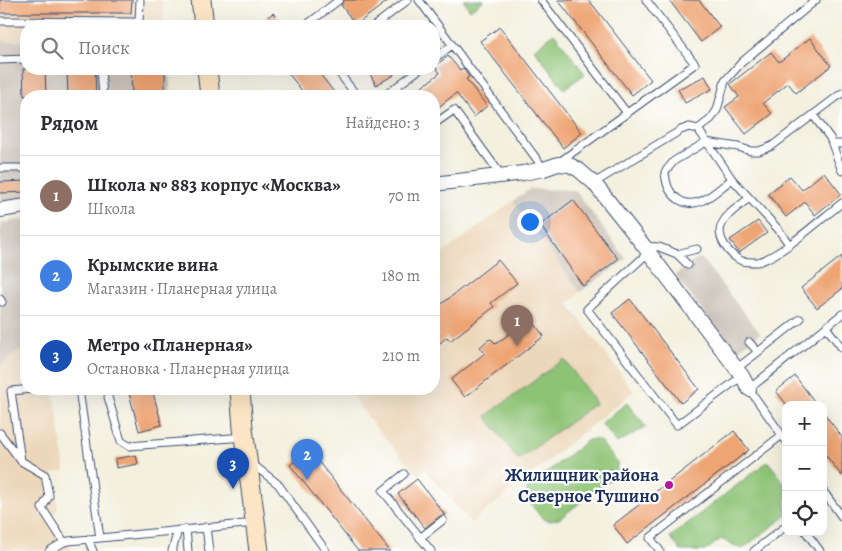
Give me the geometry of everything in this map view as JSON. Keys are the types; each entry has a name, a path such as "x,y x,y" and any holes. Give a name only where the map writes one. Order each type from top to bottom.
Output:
{"main road":[{"path":"201,0 203,20"},
{"path":"208,75 210,90"},
{"path":"240,395 259,551"}],"street":[{"path":"440,183 502,176 544,169 558,164 570,165 579,170 594,183 646,249 742,378"},
{"path":"0,210 20,207"}],"lane":[{"path":"139,20 140,0"},
{"path":"313,20 340,0"},
{"path":"382,20 408,0"},
{"path":"419,0 434,20"},
{"path":"541,0 627,113"},
{"path":"558,164 695,64 646,0"},
{"path":"698,129 711,119 717,110 725,81 742,62 816,0"},
{"path":"0,21 20,21"},
{"path":"440,29 544,169"},
{"path":"440,54 452,45"},
{"path":"0,60 20,59"},
{"path":"102,75 103,90"},
{"path":"341,75 352,90"},
{"path":"392,90 412,75"},
{"path":"732,179 709,196 696,203 688,204 670,192 664,172 674,160 706,142 738,146 751,151 759,151 772,146 842,93"},
{"path":"440,120 454,110 502,176"},
{"path":"813,115 832,144 842,171"},
{"path":"594,183 681,130 689,127 698,129 732,179 789,244"},
{"path":"832,144 842,144"},
{"path":"0,168 20,168"},
{"path":"749,198 726,217 720,227 721,237 729,253 743,262 758,262 777,253 842,203"},
{"path":"688,265 677,254 660,247 646,249 587,309 677,425 742,378 826,327 842,314"},
{"path":"677,254 696,249"},
{"path":"742,378 758,352 800,319"},
{"path":"826,327 842,348"},
{"path":"749,342 758,352"},
{"path":"742,378 782,435"},
{"path":"20,390 11,391 21,461"},
{"path":"80,395 100,538"},
{"path":"108,398 121,441 129,446 244,437"},
{"path":"0,433 21,461 45,475 49,496 42,508 64,542"},
{"path":"660,551 650,538 782,439"},
{"path":"247,460 278,484 326,551"},
{"path":"404,474 383,490 431,551"},
{"path":"827,496 842,517"},
{"path":"420,538 443,520"},
{"path":"49,551 64,542 256,524"},
{"path":"206,528 209,551"},
{"path":"754,551 782,529"},
{"path":"172,551 182,530"},
{"path":"182,530 188,551"},
{"path":"809,536 820,551"},
{"path":"88,539 93,551"}],"shaded area":[{"path":"0,0 162,0 164,20 20,20 20,41 0,41"},
{"path":"0,41 20,41 20,75 169,75 171,90 20,90 20,201 0,201"},
{"path":"530,189 575,190 626,259 580,292 513,201"},
{"path":"513,201 580,292 568,304 634,391 471,523 425,470 419,476 378,430 351,395 440,395 440,256"},
{"path":"20,220 20,351 0,366 0,223"},
{"path":"700,257 760,333 735,353 675,275"},
{"path":"20,351 20,395 55,395 65,471 53,473 58,510 51,515 69,541 71,551 0,551 0,366"}],"green space":[{"path":"463,0 484,0 470,10"},
{"path":"554,33 585,74 564,89 534,49"},
{"path":"564,359 596,403 518,460 486,416"},
{"path":"627,403 646,427 617,443 601,423"},
{"path":"588,440 600,441 617,462 617,474 559,519 550,521 543,519 528,501 526,493 529,486"},
{"path":"768,461 782,480 782,519 742,549 721,539 705,551 681,551 670,537"}],"building":[{"path":"0,0 132,0 131,13 0,13"},
{"path":"344,0 389,0 363,20 352,20 341,5"},
{"path":"558,0 589,0 651,80 632,95"},
{"path":"669,0 699,0 720,27 701,42"},
{"path":"273,13 278,20 263,20"},
{"path":"500,27 582,133 563,148 480,41"},
{"path":"810,38 831,66 796,93 788,83 763,103 772,114 746,134 725,107 739,97 730,84 771,52 779,62"},
{"path":"448,56 460,70 463,68 469,77 466,79 487,106 474,117 456,93 440,106 440,90 418,90 440,75 440,62"},
{"path":"23,75 45,75 46,90 24,90"},
{"path":"67,75 95,75 96,90 68,90"},
{"path":"131,75 165,75 165,90 132,90"},
{"path":"290,75 321,75 332,90 301,90"},
{"path":"371,75 394,75 376,85"},
{"path":"705,76 712,89 685,103 678,89"},
{"path":"824,172 841,194 815,215 805,202 786,217 768,194 790,176 802,190"},
{"path":"20,181 20,192 0,193 0,182"},
{"path":"573,200 618,259 583,286 540,225"},
{"path":"758,221 767,233 739,253 730,240"},
{"path":"842,256 842,289 817,308 801,288"},
{"path":"498,260 517,283 491,303 494,307 450,341 447,337 440,343 440,305"},
{"path":"630,299 699,389 681,403 612,313"},
{"path":"530,318 544,336 465,397 451,380 485,353 480,347 488,340 491,339 496,344"},
{"path":"795,376 814,401 784,401 776,391"},
{"path":"130,395 154,395 162,425 139,431"},
{"path":"827,417 842,437 842,476 827,457"},
{"path":"734,431 749,450 627,544 613,525"},
{"path":"309,450 390,551 358,551 290,465"},
{"path":"136,455 138,464 116,468 115,459"},
{"path":"417,479 445,515 440,516 425,528 398,494"}],"place":[{"name":"Школа № 883 корпус «Москва»","path":"517,346"},
{"name":"Крымские вина","path":"307,480"},
{"name":"Жилищник района Северное Тушино","path":"669,485"},
{"name":"Метро «Планерная»","path":"233,489"}]}
